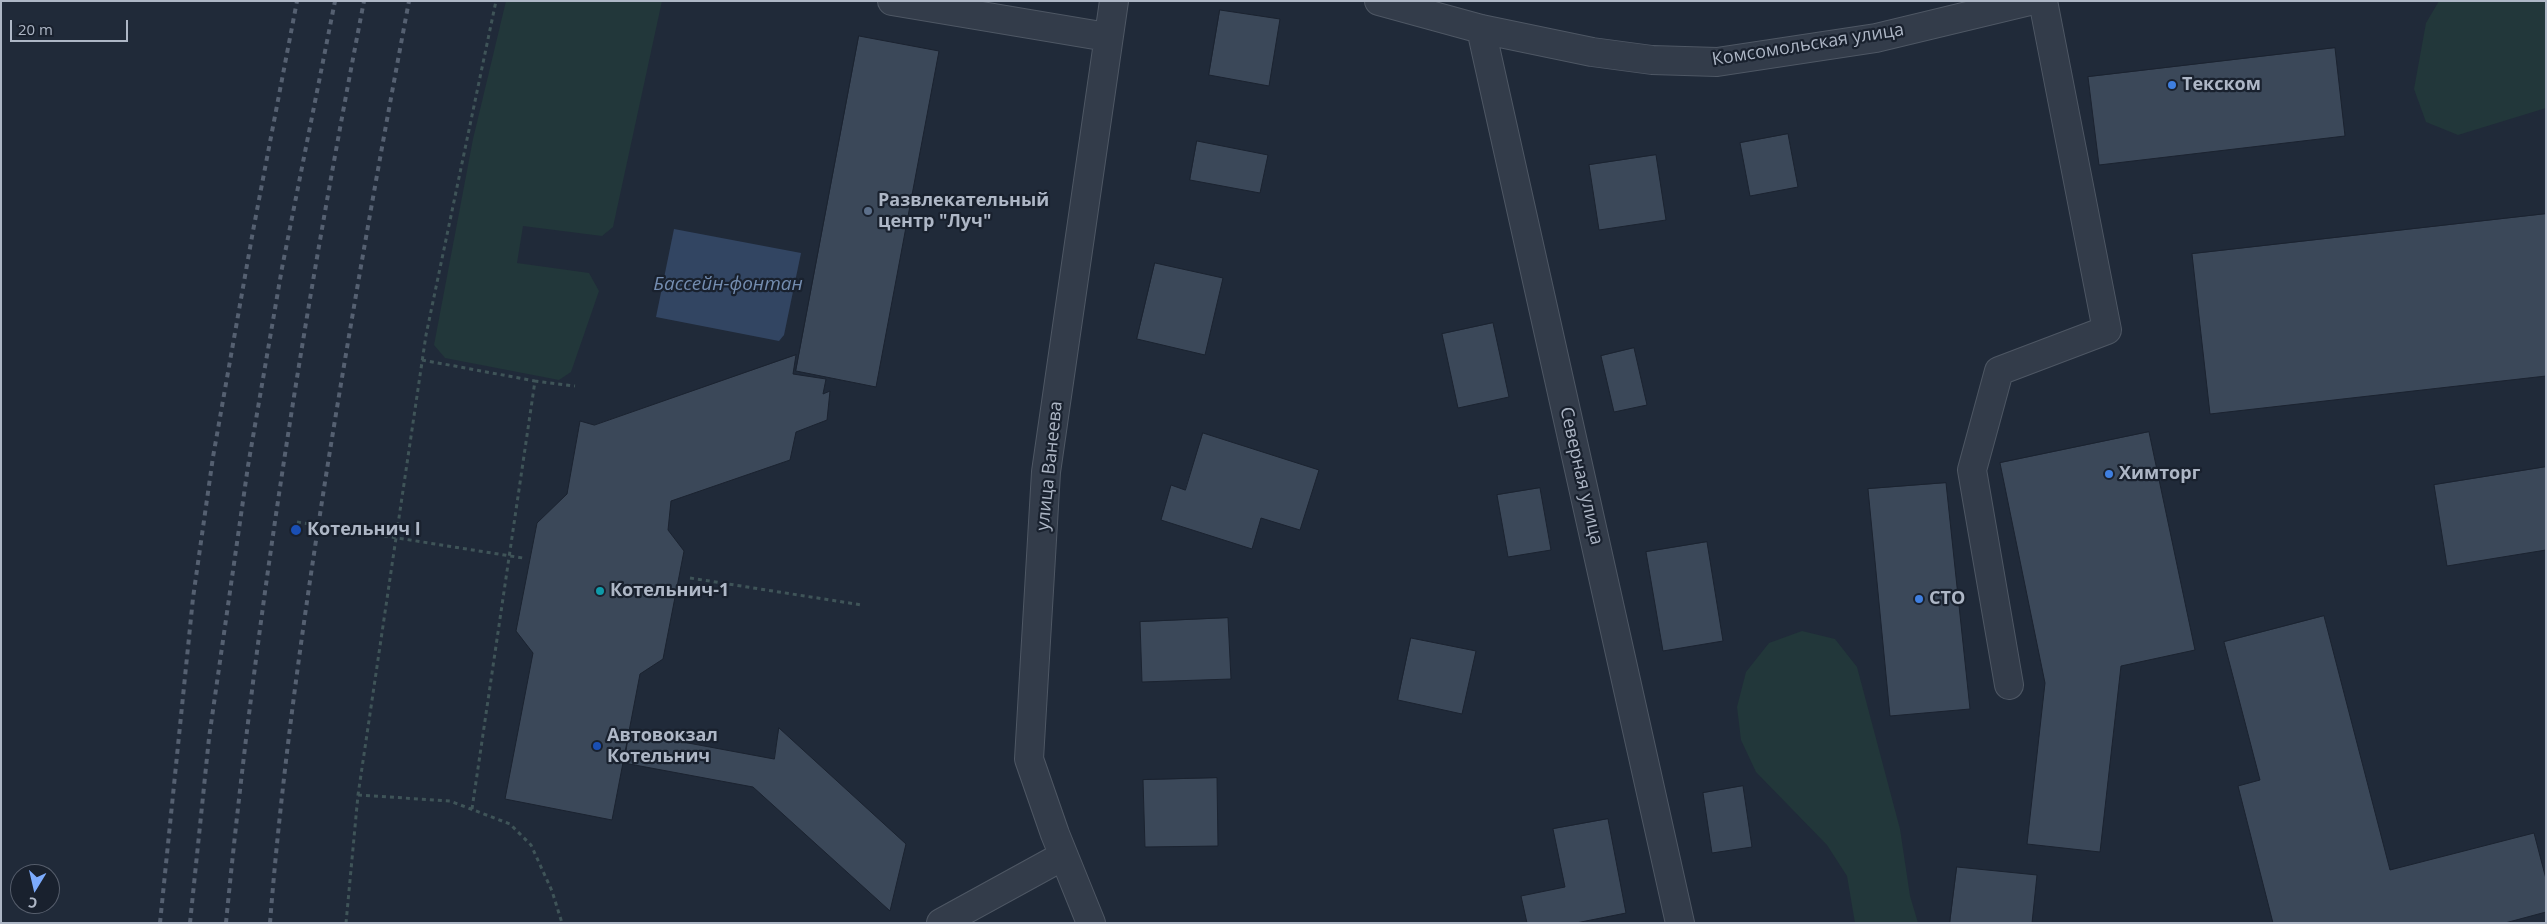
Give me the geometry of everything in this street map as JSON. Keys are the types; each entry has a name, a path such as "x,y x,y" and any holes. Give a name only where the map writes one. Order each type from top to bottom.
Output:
{"street":[{"path":"892,1 1108,37"},
{"name":"улица Ванеева","path":"1091,923 1063,856 1029,759 1046,472 1114,1"},
{"name":"Комсомольская улица","path":"1379,1 1481,29 1592,52 1652,60 1717,62 1876,38 2017,3"},
{"path":"2010,685 1972,470 1999,371 2107,330 2044,1"},
{"name":"Северная улица","path":"1481,29 1680,923"},
{"path":"941,923 1063,856"}],"path":[{"path":"346,923 358,795 422,360 496,1"},
{"path":"422,360 535,381 575,386"},
{"path":"472,809 535,381"},
{"path":"297,522 396,536 523,558"},
{"path":"690,578 862,605"},
{"path":"358,795 450,801 510,824 531,845 552,891 562,923"}],"green space":[{"path":"506,1 662,1 613,227 602,236 523,226 517,263 589,273 599,291 571,372 559,380 445,358 434,345 473,139"},
{"path":"2439,1 2546,1 2546,108 2458,135 2426,122 2414,89 2426,23"},
{"path":"1802,631 1835,639 1857,667 1900,829 1910,896 1918,923 1855,923 1847,876 1827,845 1756,772 1741,740 1737,707 1746,672 1769,643"}],"water":[{"name":"Бассейн-фонтан","path":"674,229 801,253 784,335 779,341 656,317"}],"building":[{"path":"1220,10 1280,19 1269,86 1209,75"},
{"name":"Развлекательный центр \"Луч\"","path":"859,36 939,51 876,387 796,371"},
{"path":"2335,48 2345,136 2099,165 2088,77"},
{"path":"1788,134 1798,187 1750,196 1740,143"},
{"path":"1197,141 1268,155 1260,193 1190,180"},
{"path":"1656,155 1666,220 1599,230 1589,165"},
{"path":"2546,214 2546,376 2210,414 2192,254"},
{"path":"1155,263 1223,278 1205,355 1137,339"},
{"path":"1493,323 1509,397 1458,408 1442,334"},
{"path":"1634,348 1647,405 1614,412 1601,356"},
{"name":"Котельнич-1","path":"796,355 793,374 826,379 823,394 830,391 827,420 796,432 790,460 671,501 668,530 684,551 663,659 640,674 612,820 505,799 533,653 516,631 537,523 567,494 580,421 594,425"},
{"path":"2149,432 2195,650 2121,666 2100,852 2027,844 2045,683 2000,463"},
{"path":"1203,433 1319,470 1300,530 1261,518 1252,549 1161,520 1171,485 1185,490"},
{"path":"2546,467 2546,550 2447,566 2434,485"},
{"name":"СТО","path":"1946,483 1970,709 1890,716 1868,489"},
{"path":"1540,488 1551,550 1508,557 1497,495"},
{"path":"1707,542 1723,641 1663,651 1646,552"},
{"path":"2324,616 2390,870 2534,833 2546,879 2546,912 2505,923 2273,923 2238,786 2260,780 2224,642"},
{"path":"1228,618 1231,679 1142,682 1140,622"},
{"path":"1411,638 1476,651 1462,714 1398,700"},
{"path":"779,728 906,844 890,911 753,787 624,763 629,732 774,759"},
{"path":"1217,778 1218,846 1145,847 1143,780"},
{"path":"1743,786 1752,847 1712,853 1703,793"},
{"path":"1608,819 1626,913 1576,923 1527,923 1521,896 1565,887 1553,829"},
{"path":"1957,867 2037,875 2032,923 1950,923"}],"railway":[{"path":"160,923 193,598 213,457 253,231 297,1"},
{"path":"190,923 209,738 248,466 282,268 335,1"},
{"path":"226,923 252,691 284,460 342,115 364,1"},
{"path":"270,923 287,750 319,520 357,289 409,1"}],"place":[{"name":"Текском","path":"2172,85"},
{"name":"Развлекательный центр \"Луч\"","path":"868,211"},
{"name":"Химторг","path":"2109,474"},
{"name":"Котельнич I","path":"296,530"},
{"name":"Котельнич-1","path":"600,591"},
{"name":"СТО","path":"1919,599"},
{"name":"Автовокзал Котельнич","path":"597,746"}]}
